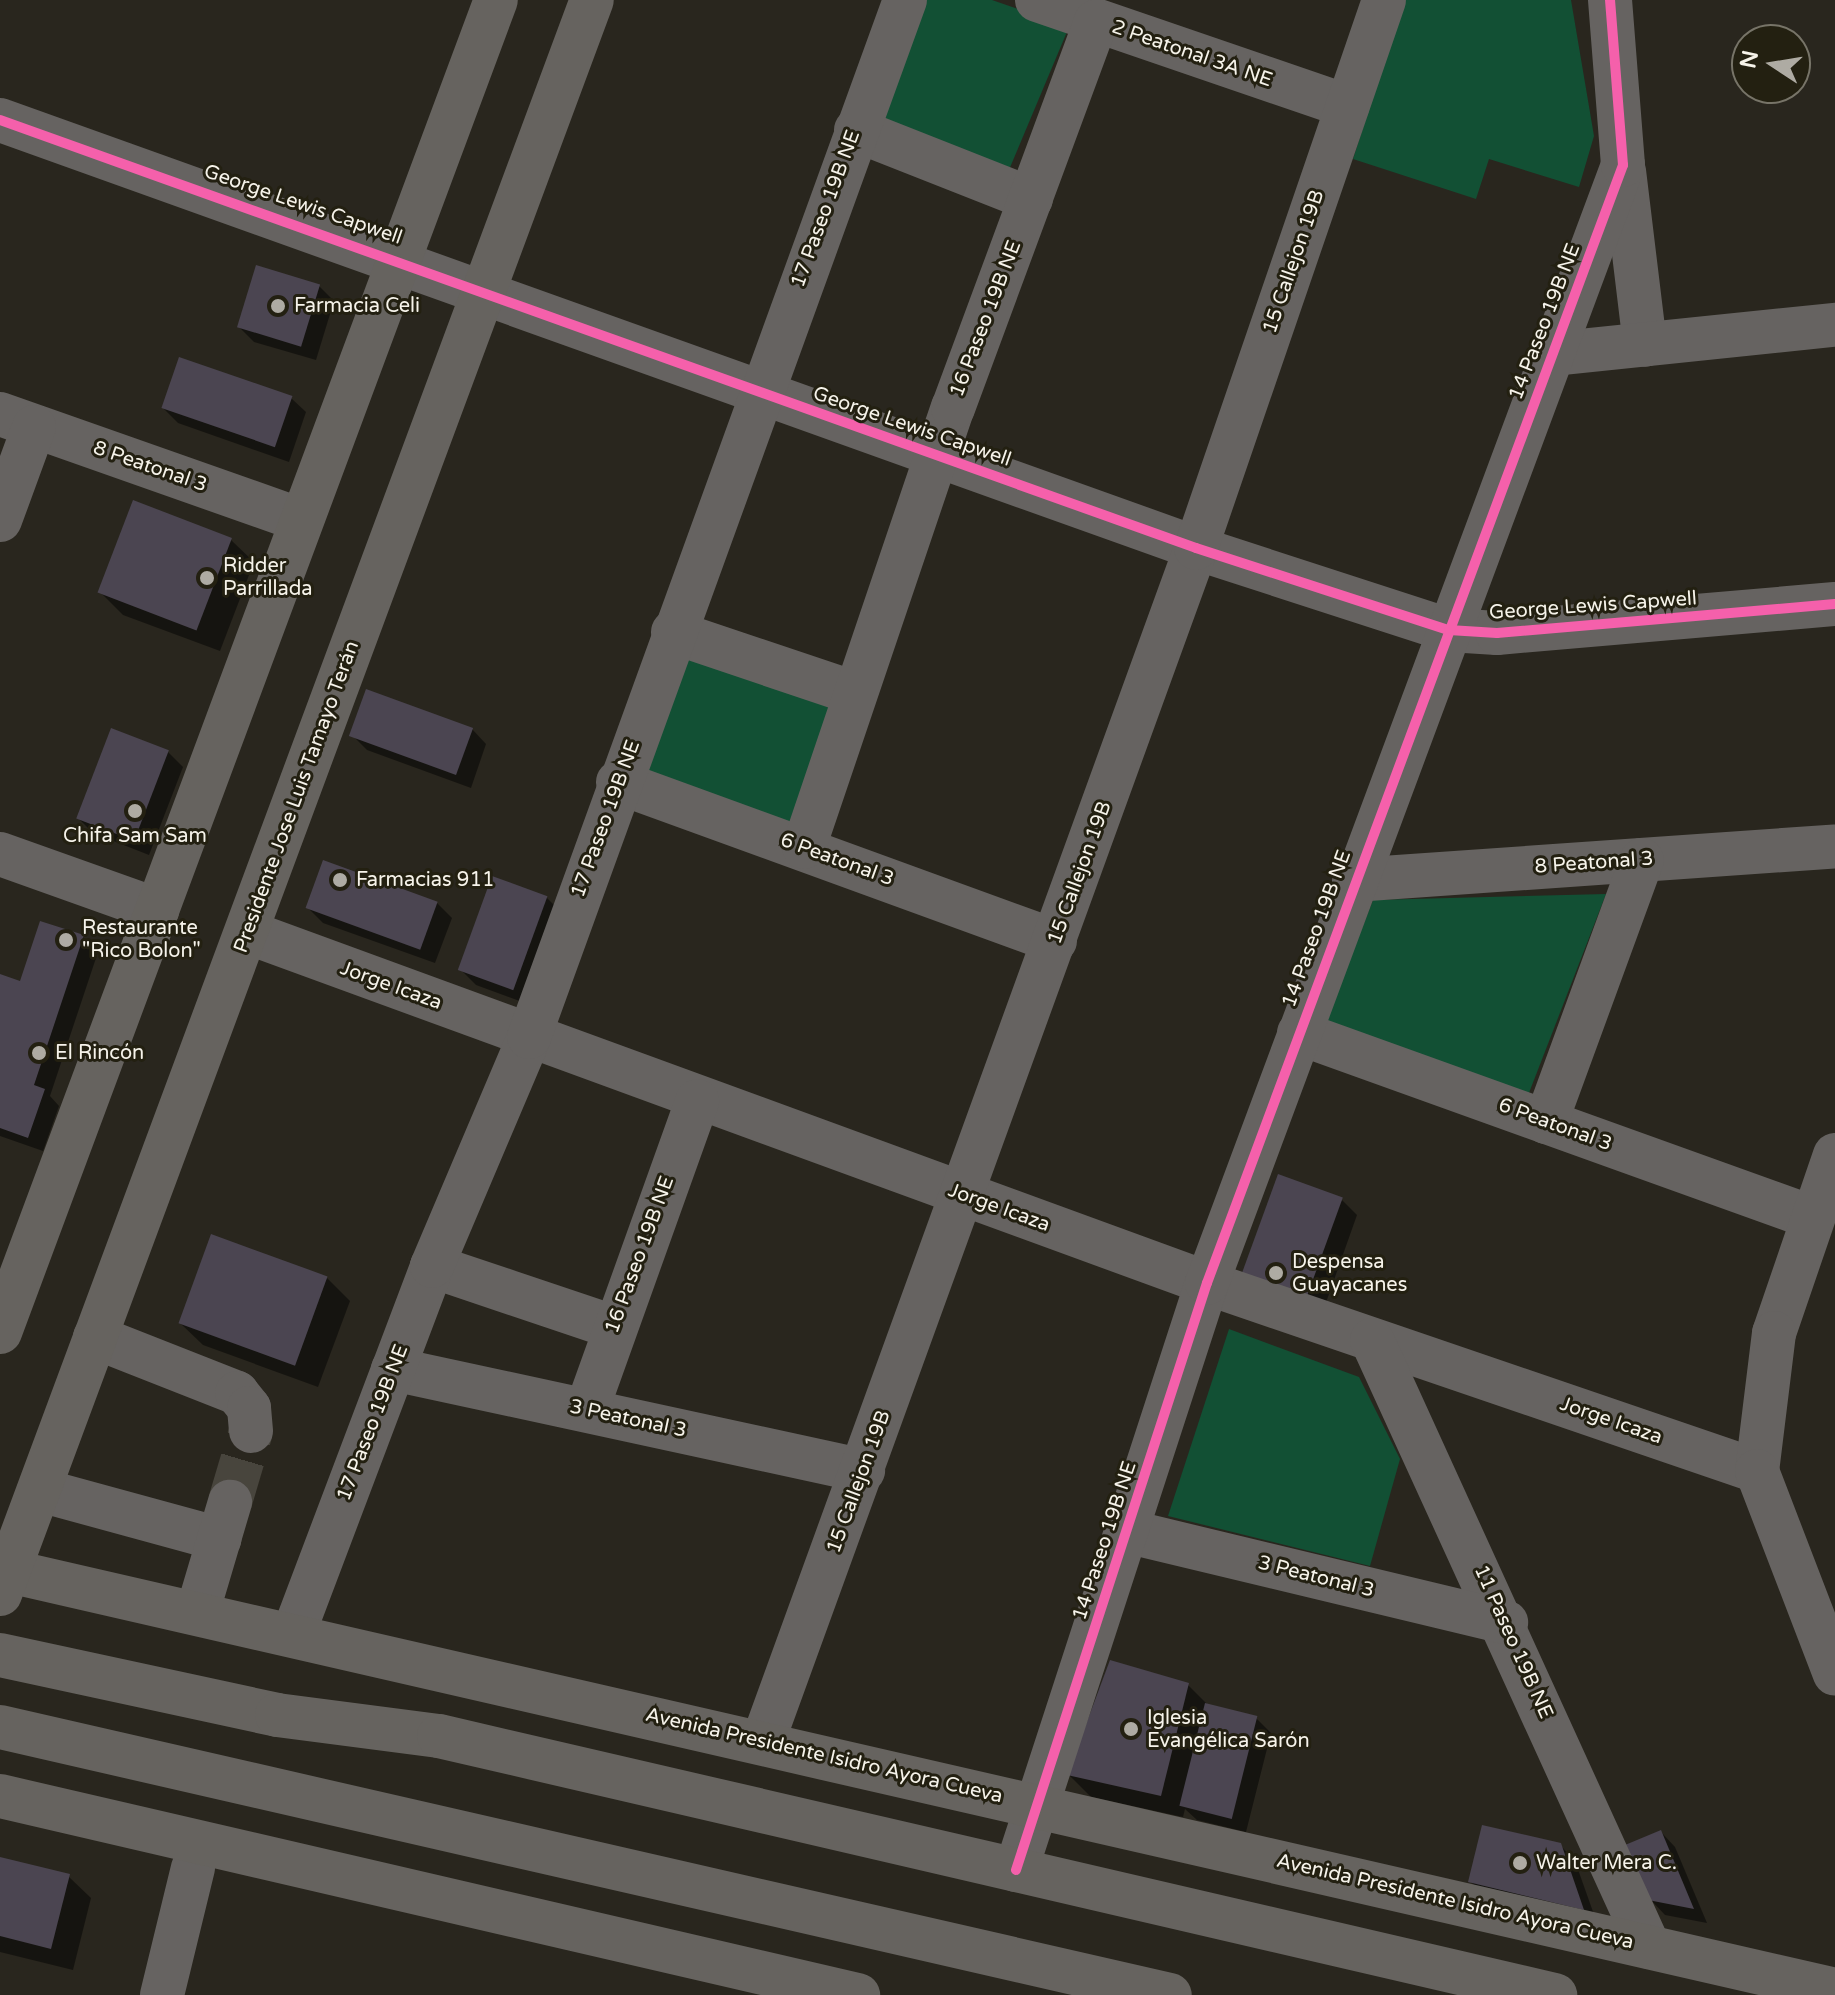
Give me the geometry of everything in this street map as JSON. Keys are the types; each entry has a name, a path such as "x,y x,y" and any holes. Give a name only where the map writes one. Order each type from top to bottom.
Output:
{"main road":[{"name":"Presidente Jose Luis Tamayo Terán","path":"4,1577 40,1490 592,0"},
{"path":"0,1332 399,257 487,2"},
{"name":"Avenida Presidente Isidro Ayora Cueva","path":"4,1577 198,1610 1835,1990"},
{"path":"0,1655 277,1715 439,1736 1555,1995"},
{"path":"0,1727 1152,1993"},
{"path":"0,1796 855,1995"}],"street":[{"name":"17 Paseo 19B NE","path":"294,1632 432,1266 529,1037 758,392 905,0"},
{"name":"2 Peatonal 3A NE","path":"1037,0 1347,106"},
{"name":"15 Callejon 19B","path":"763,1741 1196,548 1384,0"},
{"name":"14 Paseo 19B NE","path":"1016,1870 1207,1283 1354,880 1623,165 1610,0"},
{"name":"16 Paseo 19B NE","path":"804,847 938,454 1096,22"},
{"name":"George Lewis Capwell","path":"0,120 399,257 758,392 1196,548 1449,630 1497,633 1835,604"},
{"path":"856,130 1031,199"},
{"path":"1623,165 1645,345"},
{"path":"1552,354 1835,325"},
{"path":"0,520 17,420"},
{"name":"8 Peatonal 3","path":"17,420 301,520"},
{"path":"673,632 854,693"},
{"name":"6 Peatonal 3","path":"618,782 804,847 1055,941"},
{"name":"8 Peatonal 3","path":"1354,880 1835,846"},
{"path":"0,854 157,910"},
{"path":"1546,1122 1642,860"},
{"name":"Jorge Icaza","path":"247,932 697,1101 1207,1283 1757,1471"},
{"name":"6 Peatonal 3","path":"1299,1033 1811,1217"},
{"name":"16 Paseo 19B NE","path":"587,1409 613,1327 697,1101"},
{"path":"1835,1155 1811,1217 1774,1333 1757,1471 1835,1674"},
{"path":"432,1266 613,1327"},
{"path":"95,1337 237,1393 249,1408 251,1431"},
{"name":"11 Paseo 19B NE","path":"1372,1340 1506,1622 1649,1947"},
{"name":"3 Peatonal 3","path":"393,1369 863,1471"},
{"path":"40,1490 225,1520 198,1610"},
{"name":"3 Peatonal 3","path":"1126,1531 1506,1622"},
{"path":"162,1995 193,1868"}],"green space":[{"path":"921,0 992,0 1069,27 1006,177 871,120"},
{"path":"1404,0 1571,0 1594,136 1579,187 1489,159 1476,199 1353,159"},
{"path":"673,632 854,694 802,845 621,783"},
{"path":"1606,894 1527,1098 1322,1030 1373,900"},
{"path":"1229,1329 1359,1377 1400,1459 1370,1566 1168,1516"}],"building":[{"name":"Farmacia Celi","path":"256,265 320,285 301,347 237,327"},
{"path":"179,357 292,396 275,447 161,408"},
{"path":"133,500 232,538 196,630 98,592"},
{"path":"366,689 473,728 456,775 349,736"},
{"path":"111,728 169,750 134,841 76,819"},
{"path":"323,860 438,902 420,950 306,908"},
{"path":"492,876 547,896 513,990 458,970"},
{"path":"40,921 84,935 34,1085 45,1089 28,1138 0,1128 0,974 20,981"},
{"path":"1278,1174 1343,1198 1307,1296 1242,1273"},
{"path":"211,1234 328,1276 295,1366 179,1323"},
{"name":"Iglesia Evangélica Sarón","path":"1110,1660 1189,1683 1161,1796 1067,1775"},
{"path":"1205,1703 1257,1716 1232,1819 1179,1806"},
{"name":"Walter Mera C.","path":"1482,1825 1561,1843 1584,1910 1468,1882"},
{"path":"1661,1830 1694,1909 1648,1900 1625,1845"},
{"path":"0,1857 70,1874 51,1949 0,1936"}],"tunnel":[{"path":"230,1502 251,1431"}],"cycle path":[{"path":"1016,1870 1207,1283 1623,165 1610,0"},
{"path":"0,120 1196,548 1449,630 1497,633 1835,604"}],"place":[{"name":"Farmacia Celi","path":"278,306"},
{"name":"Ridder Parrillada","path":"207,578"},
{"name":"Chifa Sam Sam","path":"135,811"},
{"name":"Farmacias 911","path":"340,880"},
{"name":"Restaurante \"Rico Bolon\"","path":"66,940"},
{"name":"El Rincón","path":"39,1053"},
{"name":"Despensa Guayacanes","path":"1276,1273"},
{"name":"Iglesia Evangélica Sarón","path":"1131,1729"},
{"name":"Walter Mera C.","path":"1520,1863"}]}
